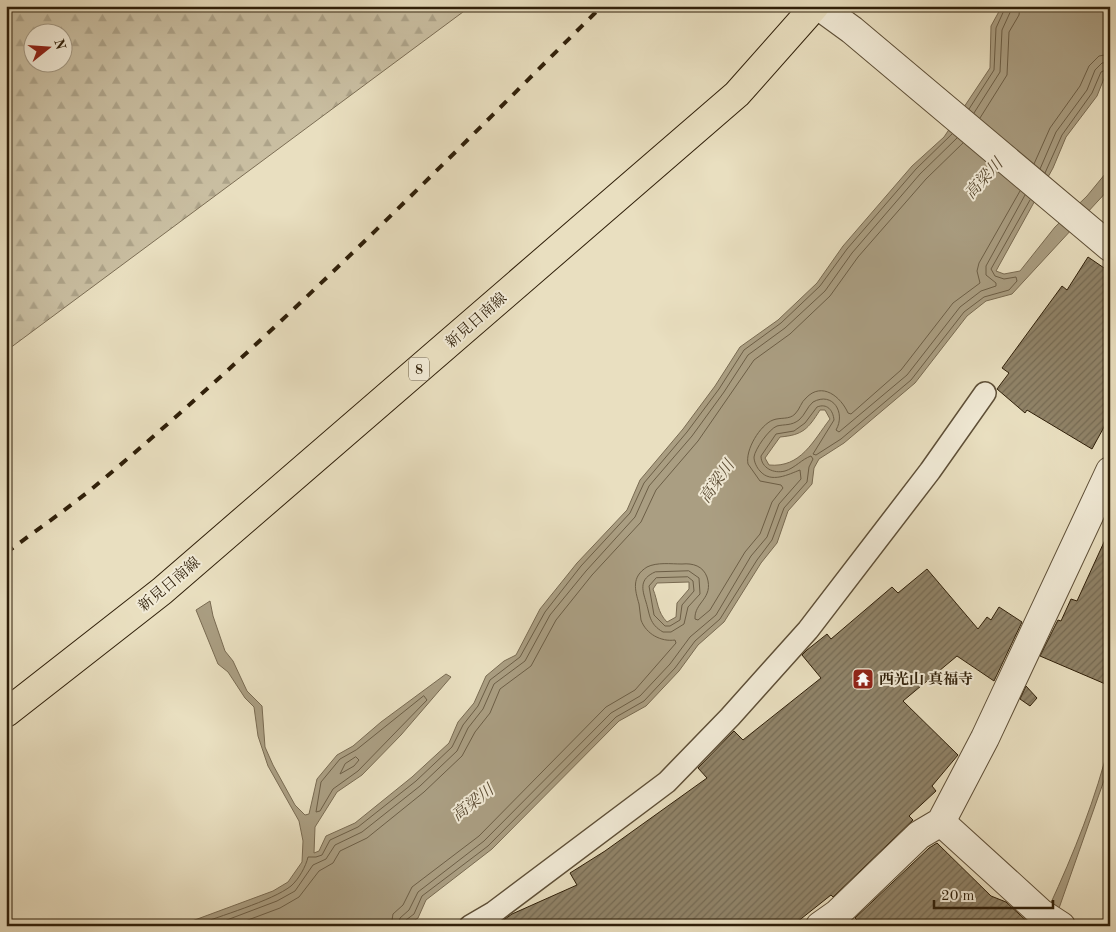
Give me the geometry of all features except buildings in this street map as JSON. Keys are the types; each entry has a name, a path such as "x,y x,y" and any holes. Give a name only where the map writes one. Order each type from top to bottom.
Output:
{"main road":[{"name":"新見日南線","path":"6,714 162,591 737,94 816,6"}],"street":[{"path":"819,6 852,30 1104,243"},
{"path":"820,926 837,914 919,835 941,822 985,738 1110,471"},
{"path":"941,822 1047,922"}],"lane":[{"path":"470,926 494,912 667,782 808,630 930,471 985,392"}],"green space":[{"path":"6,6 471,6 6,351"}],"water":[{"name":"高梁川","path":"1002,6 1110,6 1110,71 1105,76 1097,96 1066,137 1053,168 996,271 1004,274 1020,271 1055,227 1087,196 1110,168 1110,188 1012,294 986,301 967,316 915,383 844,443 819,459 814,468 812,484 788,511 777,543 761,563 724,622 698,645 679,671 646,706 619,721 492,849 426,900 418,918 406,926 171,926 192,921 273,891 288,882 302,862 303,841 299,821 268,766 258,736 254,707 245,698 228,672 218,664 196,610 210,601 225,651 233,661 247,691 262,706 265,747 295,805 305,815 309,814 317,779 337,755 353,746 381,722 446,674 451,677 401,735 362,775 337,792 315,827 314,853 319,851 326,836 355,823 412,777 449,743 458,722 474,703 486,676 504,661 516,655 540,609 577,563 627,510 640,480 683,429 715,386 740,347 778,320 817,283 843,246 912,166 944,137 990,68 991,26","holes":["820,410 825,410 830,419 812,444 798,458 790,462 780,465 769,465 765,458 780,437 800,433 812,422","689,582 689,589 677,603 676,617 667,622 659,610 653,589 657,583"]},
{"path":"1110,741 1108,769 1058,911 1049,907 1084,825"}],"railway":[{"path":"6,553 94,487 226,372 416,191 602,6"}],"place":[{"name":"西光山 真福寺","path":"863,679"}]}
